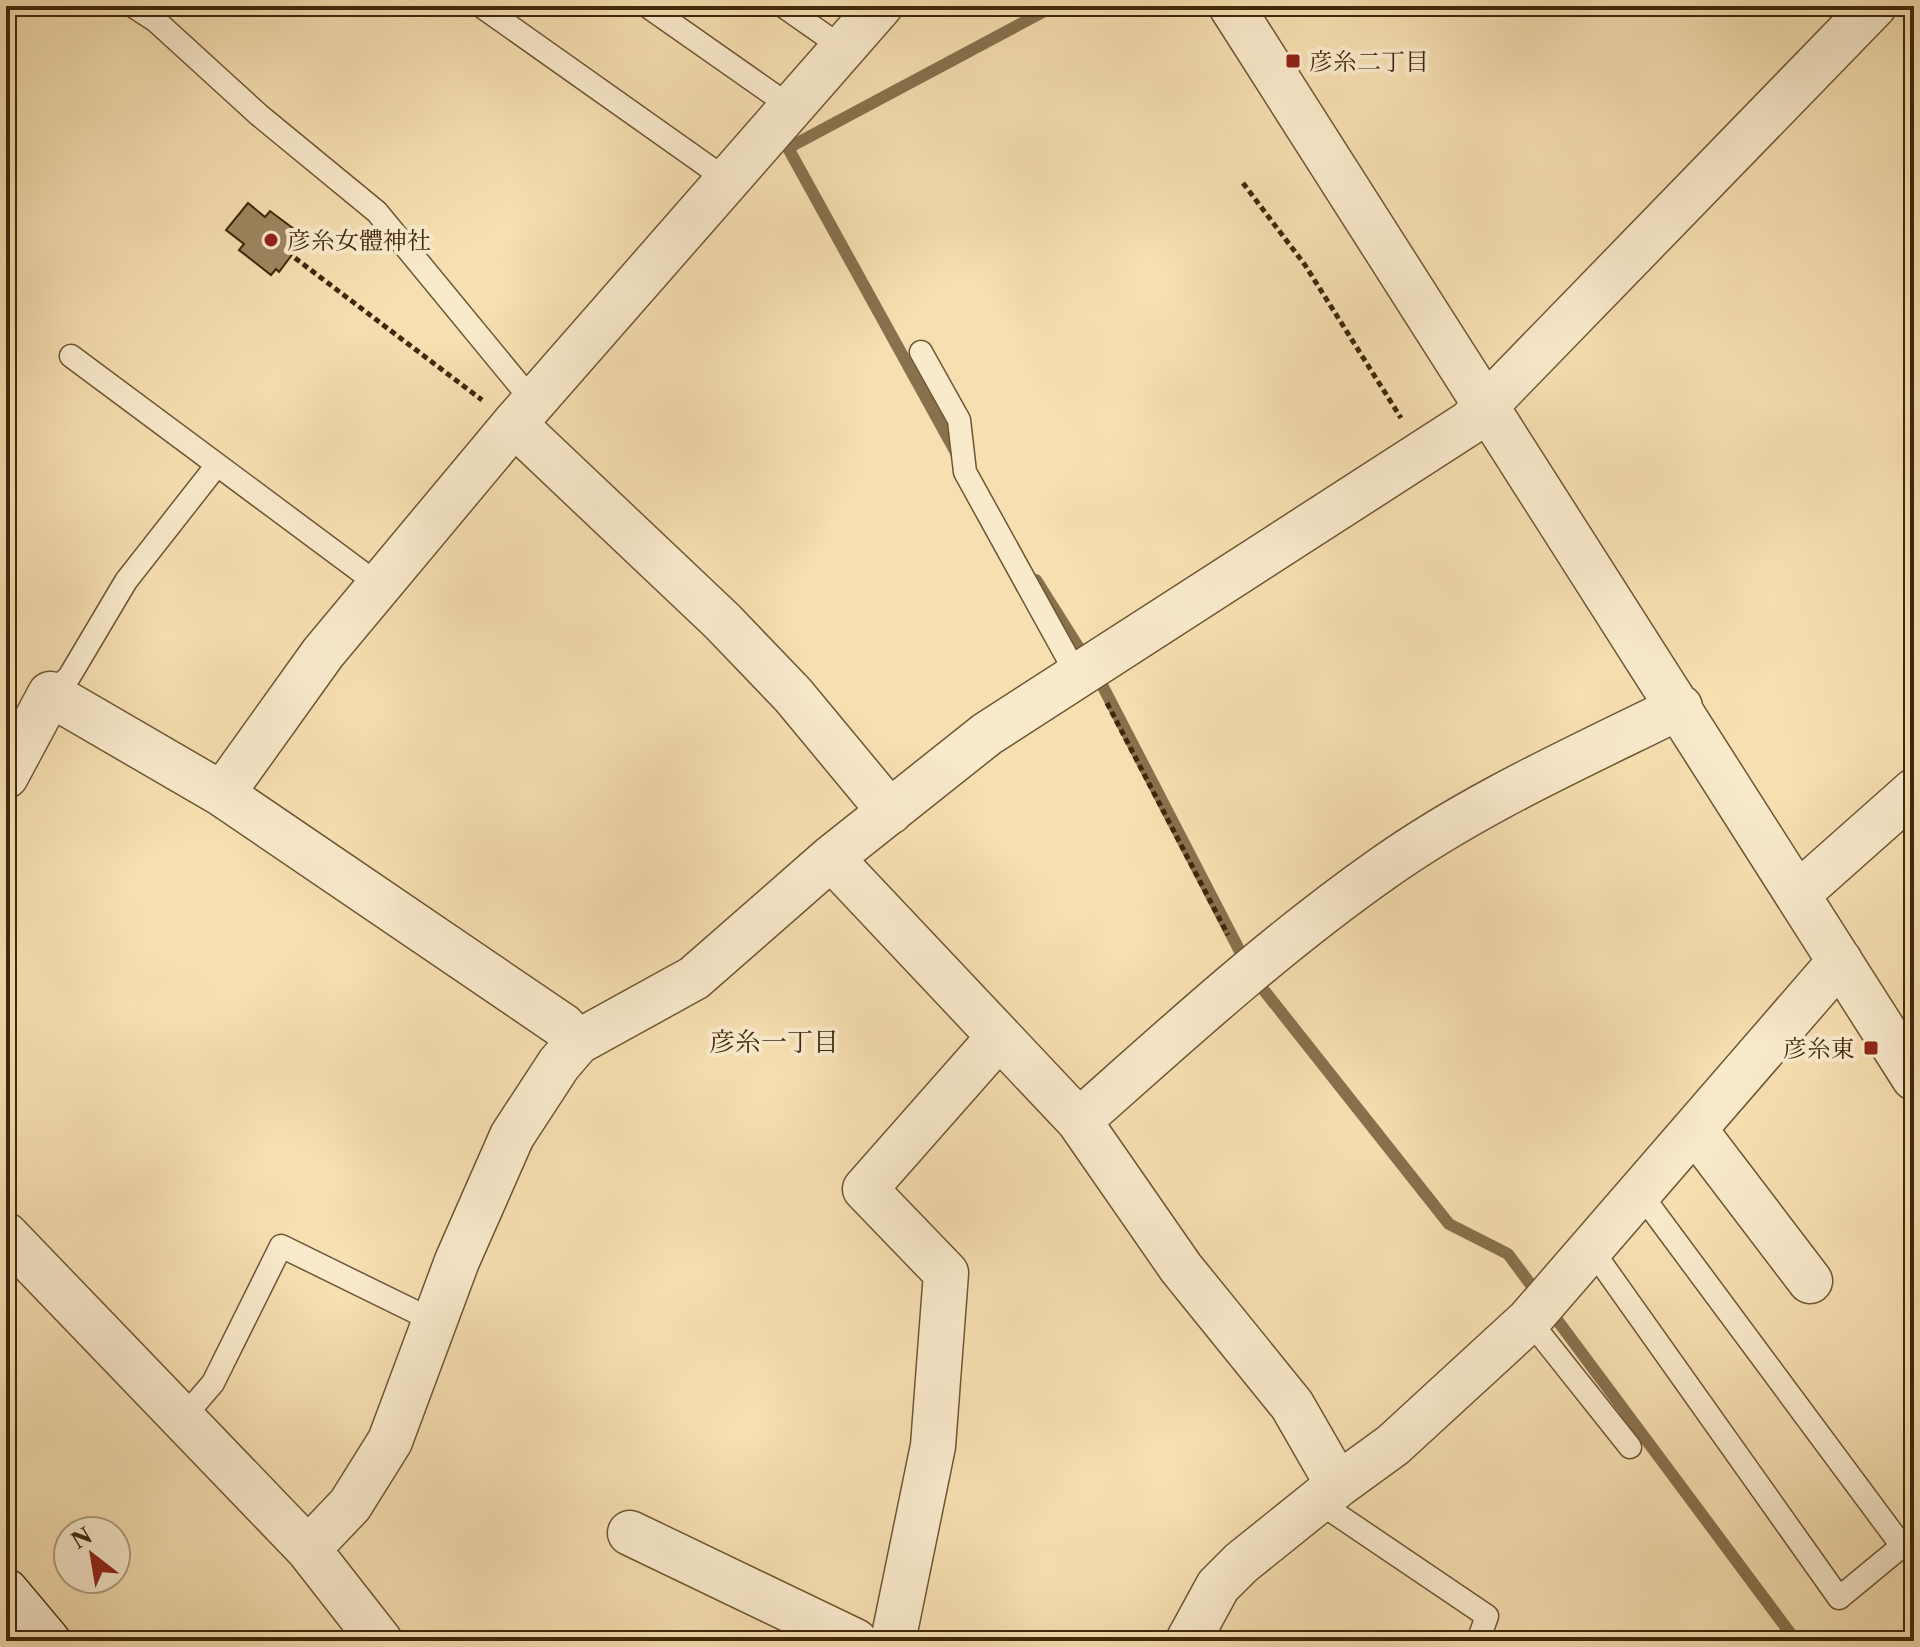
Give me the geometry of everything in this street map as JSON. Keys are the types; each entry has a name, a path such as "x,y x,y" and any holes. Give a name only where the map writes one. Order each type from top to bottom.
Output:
{"street":[{"path":"222,794 323,653 379,585 525,412 880,6"},
{"path":"1231,6 1914,1078"},
{"path":"308,1549 350,1505 390,1441 434,1321 512,1136 559,1064 578,1042 694,978 831,858 987,734 1486,408 1874,6"},
{"path":"525,412 793,695 890,812"},
{"path":"6,776 50,694 222,794 563,1026 578,1042"},
{"path":"1079,1121 1247,971 1384,868 1529,780 1680,707"},
{"path":"1798,894 1914,791"},
{"path":"831,858 1079,1121 1181,1268 1292,1405 1328,1493"},
{"path":"1188,1641 1218,1586 1328,1493 1393,1445 1529,1320 1840,961"},
{"path":"893,1641 933,1446 946,1273 865,1189 999,1037"},
{"path":"1695,1130 1810,1281"},
{"path":"6,1235 308,1549 380,1641"},
{"path":"630,1533 855,1641"},
{"path":"6,1591 48,1641"}],"lane":[{"path":"133,6 156,21 259,115 377,212 521,387 525,412"},
{"path":"481,6 727,180"},
{"path":"647,6 791,107"},
{"path":"783,6 843,48"},
{"path":"921,352 959,420 965,472 1082,672"},
{"path":"71,356 379,585"},
{"path":"50,694 69,677 126,581 217,465"},
{"path":"1592,1250 1839,1598 1902,1546 1640,1193"},
{"path":"182,1419 213,1383 281,1246 434,1321"},
{"path":"1529,1320 1630,1447"},
{"path":"1328,1493 1487,1616 1478,1641"}],"path":[{"path":"1243,183 1305,265 1423,452"},
{"path":"295,258 525,412"},
{"path":"1082,672 1247,971"},
{"path":"1892,1641 1914,1627"}],"building":[{"path":"248,203 265,217 270,211 302,235 297,242 300,244 279,272 276,269 271,275 239,250 244,244 226,230"}],"waterway":[{"path":"958,456 788,148 1054,6"},
{"path":"1036,580 1101,683 1246,963"},
{"path":"1255,979 1449,1224 1508,1254 1796,1641"}],"place":[{"name":"彦糸二丁目","path":"1293,61"},
{"name":"彦糸女體神社","path":"271,240"},
{"name":"彦糸東","path":"1871,1048"}],"district":[{"name":"彦糸一丁目","path":"774,1042"}]}
